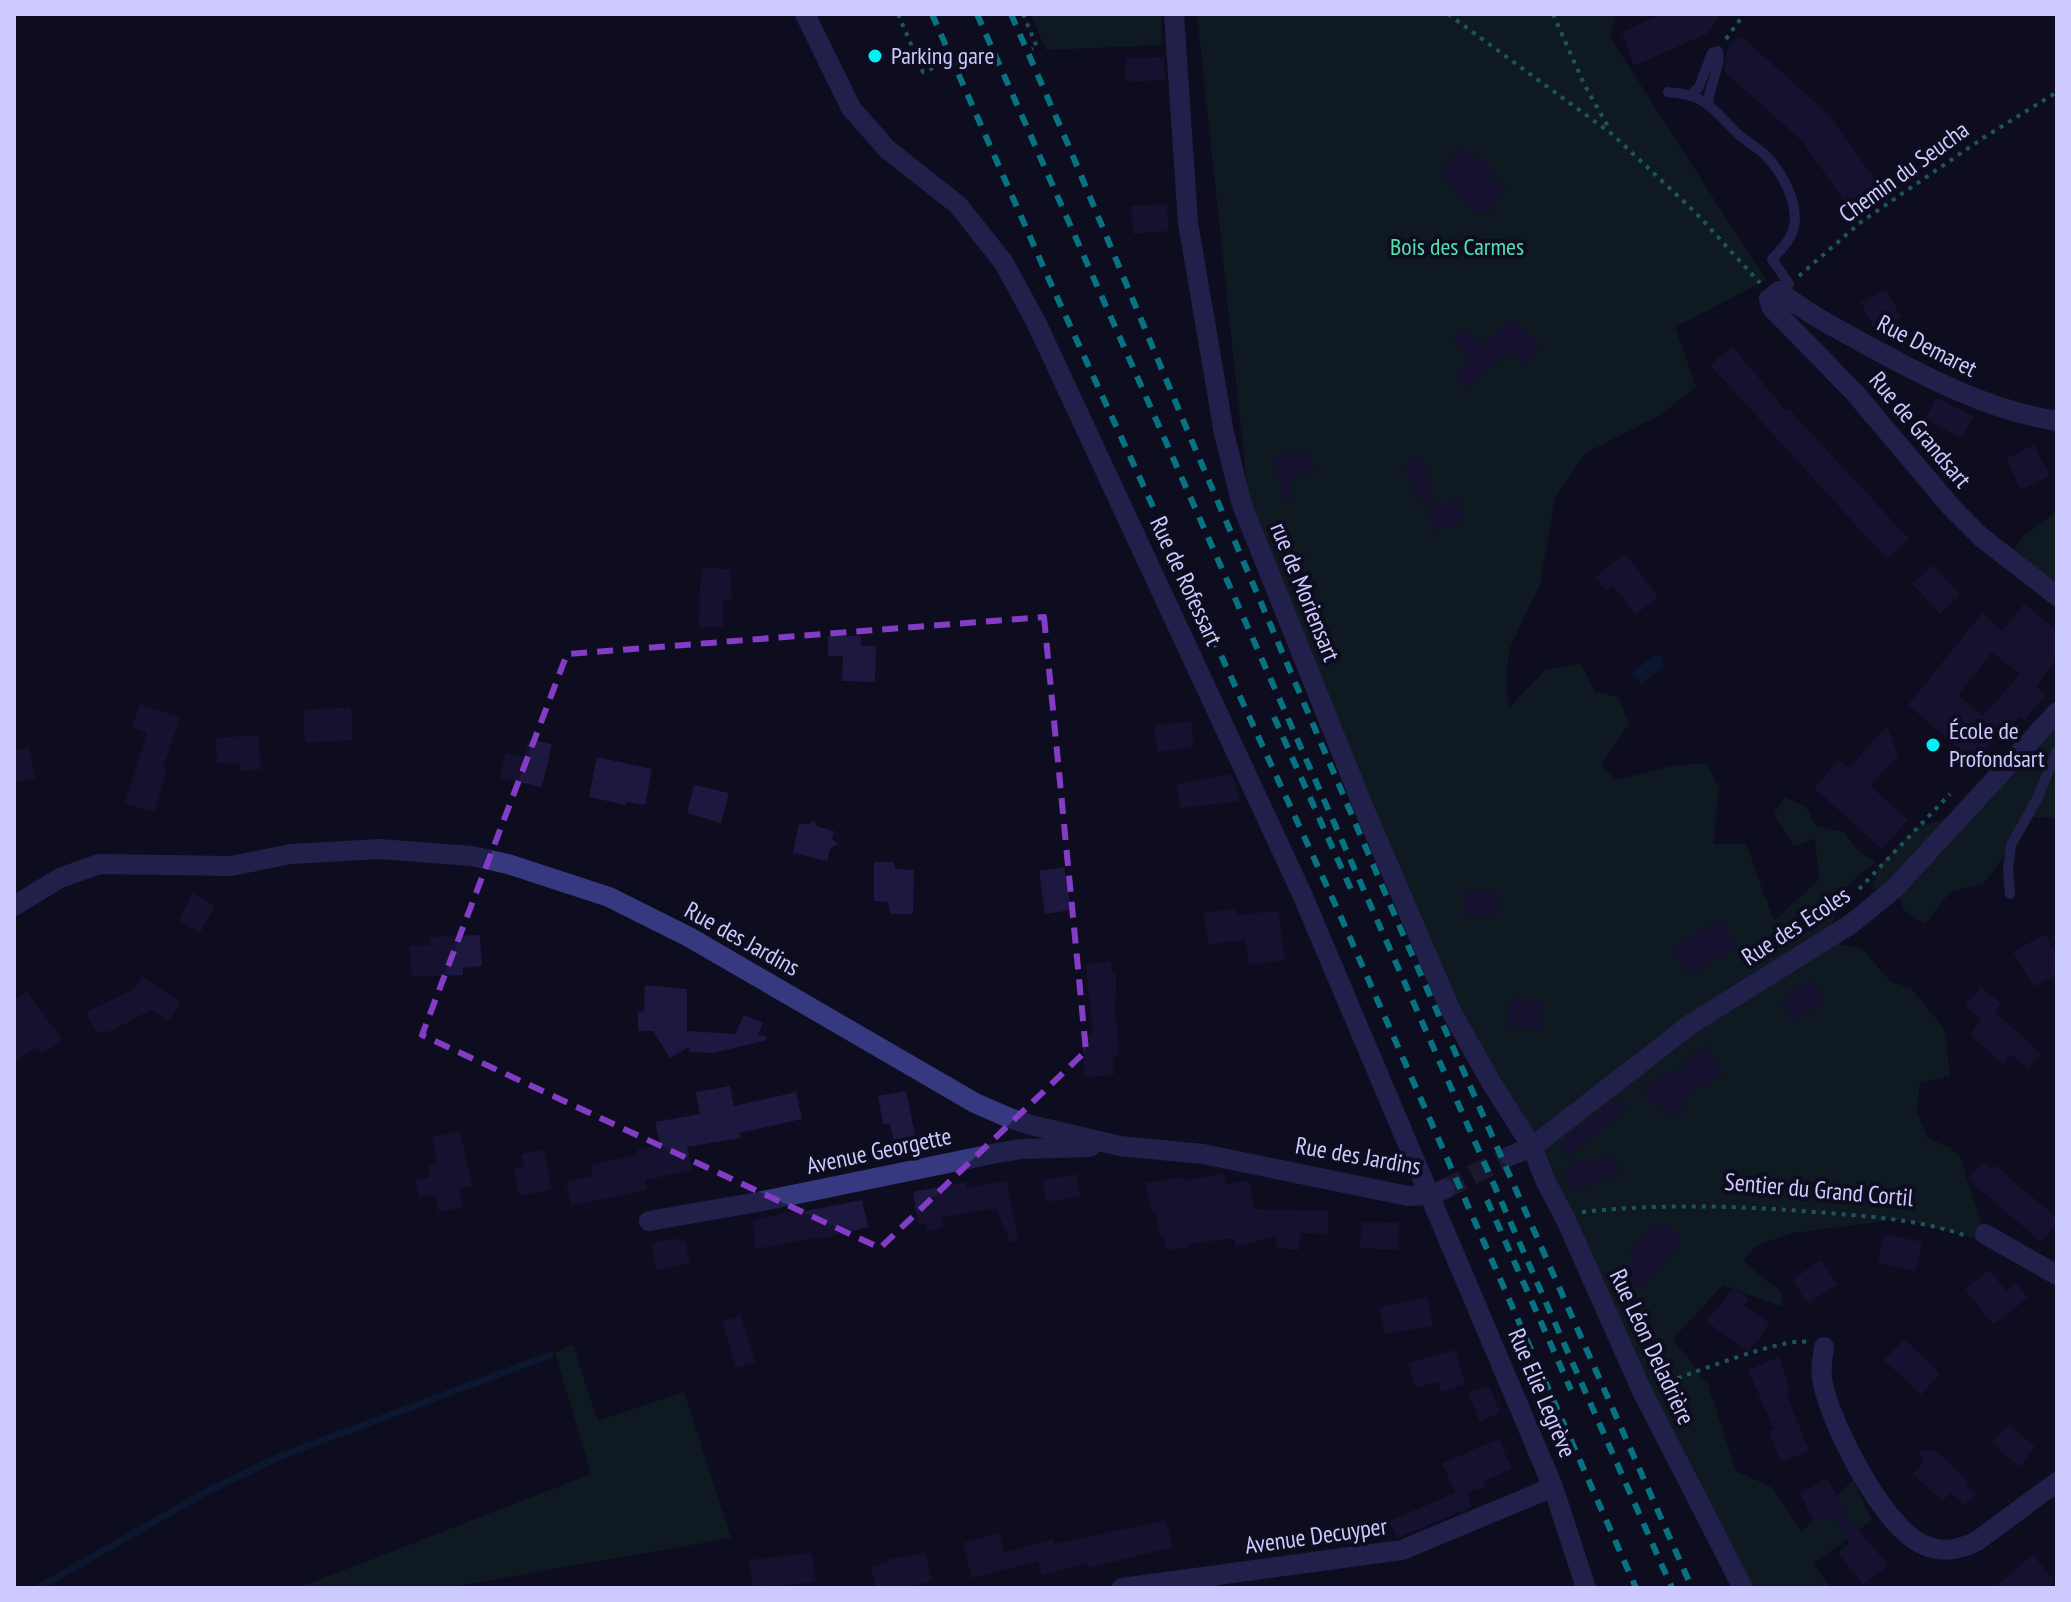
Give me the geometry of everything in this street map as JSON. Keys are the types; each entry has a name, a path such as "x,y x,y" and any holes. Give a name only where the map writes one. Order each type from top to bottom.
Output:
{"street":[{"name":"Rue de Rofessart","path":"805,14 851,108 887,149 958,205 1004,263 1036,322 1438,1192 1441,1222"},
{"name":"rue de Moriensart","path":"1174,14 1188,223 1224,433 1242,505 1365,811 1451,1011 1532,1147"},
{"name":"Rue Demaret","path":"1782,292 1801,308 1867,345 1974,399 2013,412 2057,421"},
{"name":"Rue de Grandsart","path":"1782,292 1769,300 1772,308 1854,392 1952,508 1981,537 2057,596"},
{"name":"Rue des Ecoles","path":"1532,1147 1691,1024 1851,924 1883,897 1959,820 2057,712"},
{"name":"Rue des Jardins","path":"14,906 60,878 99,864 231,866 291,854 379,849 435,852 508,864 609,897 689,937 975,1103 1031,1125 1120,1146 1203,1154 1408,1196 1438,1192"},
{"name":"Avenue Georgette","path":"649,1221 1021,1149 1120,1146"},
{"path":"1510,1156 1532,1147"},
{"name":"Rue Léon Deladrière","path":"1532,1147 1642,1391 1743,1588"},
{"name":"Rue Elie Legrève","path":"1441,1222 1553,1487 1586,1588"},
{"path":"1985,1234 2057,1275"},
{"path":"1824,1347 1823,1384 1837,1426 1880,1502 1898,1525 1917,1542 1936,1550 1964,1547 1977,1541 2057,1482"},
{"name":"Avenue Decuyper","path":"1122,1588 1402,1550 1553,1487"}],"lane":[{"path":"1691,95 1699,87 1712,53 1718,51 1720,57 1709,89 1708,103"},
{"path":"1668,92 1691,95 1708,103 1767,157 1787,188 1794,209 1794,229 1772,259 1782,292"},
{"path":"2010,894 2008,870 2011,845 2037,799 2057,751"}],"path":[{"path":"898,14 923,72 936,67"},
{"path":"1023,14 1037,47 1032,49"},
{"path":"1448,14 1612,134 1782,292"},
{"path":"1553,14 1584,84 1612,134"},
{"path":"1718,51 1744,14"},
{"name":"Chemin du Seucha","path":"1782,292 1861,222 1983,138 2057,92"},
{"name":"Sentier du Grand Cortil","path":"1566,1220 1578,1213 1609,1209 1744,1207 1900,1219 1974,1238 1985,1234"},
{"path":"1642,1391 1779,1345"}],"highlighted area":[{"path":"1044,617 1086,1051 880,1248 422,1035 567,654"}],"green space":[{"path":"1031,14 1162,14 1161,45 1046,50"},
{"name":"Bois des Carmes","path":"1197,14 1616,14 1610,37 1766,280 1675,327 1696,387 1662,414 1586,453 1555,497 1540,584 1509,650 1506,687 1509,708 1545,670 1581,663 1595,692 1618,697 1629,724 1601,764 1616,780 1672,766 1706,763 1719,788 1713,844 1746,844 1774,921 1819,879 1815,839 1794,847 1774,814 1785,797 1806,807 1816,826 1844,832 1860,853 1876,861 1849,884 1825,941 1862,949 1891,982 1911,988 1945,1030 1950,1076 1920,1083 1917,1111 1927,1138 1951,1148 1960,1157 1985,1234 1974,1238 1900,1219 1793,1233 1755,1246 1743,1261 1781,1292 1783,1307 1723,1285 1673,1339 1708,1385 1736,1471 1771,1487 1802,1531 1853,1480 1872,1520 1814,1564 1830,1588 1731,1588 1446,985 1250,514"},
{"path":"2057,511 2057,596 2008,559 2023,536"},
{"path":"2057,713 2057,818 2034,817 1984,883 1950,892 1925,924 1905,911 1894,889 1872,889 1880,865 1919,826 1949,819"},
{"path":"573,1345 598,1421 684,1392 731,1538 445,1588 298,1588 591,1474 555,1352"}],"water":[{"path":"1655,655 1662,657 1664,666 1642,684 1632,673"}],"building":[{"path":"1662,14 1721,14 1708,33 1634,66 1622,32"},
{"path":"1741,36 1828,114 1879,185 1848,206 1802,141 1724,71 1726,52 1731,42"},
{"path":"1164,57 1165,80 1126,82 1126,58"},
{"path":"1459,146 1495,170 1491,176 1507,186 1491,211 1473,211 1470,205 1453,193 1456,188 1439,177"},
{"path":"1167,204 1168,231 1133,234 1131,206"},
{"path":"1886,289 1901,317 1874,329 1861,302"},
{"path":"1513,318 1541,349 1524,365 1510,351 1468,389 1454,374 1470,358 1453,339 1466,328 1482,346"},
{"path":"1732,346 1786,411 1789,409 1909,539 1887,559 1710,365"},
{"path":"1936,398 1974,416 1962,438 1925,419"},
{"path":"2034,445 2050,476 2021,490 2006,459"},
{"path":"1308,449 1315,472 1290,479 1290,503 1286,504 1272,458"},
{"path":"1422,457 1437,507 1456,499 1465,519 1436,532 1426,512 1436,508 1413,494 1404,463"},
{"path":"1625,553 1658,597 1635,615 1613,585 1606,591 1595,577"},
{"path":"1933,565 1960,595 1940,614 1912,584"},
{"path":"702,568 730,569 732,601 723,601 723,627 699,627"},
{"path":"2024,604 2057,631 2057,660 2036,686 2046,695 2025,720 2019,716 2004,734 2001,731 1975,762 1908,705 1982,613 2002,631","holes":["1992,652 2020,674 1983,716 1958,695"]},
{"path":"828,636 861,636 861,646 876,646 875,682 842,681 843,656 828,656"},
{"path":"140,704 180,718 163,767 167,769 154,812 125,803 147,733 132,727"},
{"path":"351,707 353,740 305,743 303,710"},
{"path":"1191,722 1194,747 1157,752 1154,725"},
{"path":"1887,726 1898,755 1870,786 1908,820 1882,849 1814,788 1839,760 1849,768"},
{"path":"258,735 261,769 240,771 239,764 217,763 216,738"},
{"path":"528,739 552,744 542,787 499,778 506,753 524,757"},
{"path":"30,748 35,779 14,782 14,750"},
{"path":"597,757 652,769 645,805 626,802 626,805 589,797"},
{"path":"1232,774 1241,801 1180,808 1176,784"},
{"path":"694,785 729,793 721,823 687,813"},
{"path":"813,820 818,827 834,831 832,839 838,844 830,849 827,861 793,853 799,823 809,825"},
{"path":"874,862 894,862 895,869 914,870 913,914 890,914 888,902 874,901"},
{"path":"1064,867 1071,910 1045,914 1039,871"},
{"path":"1464,891 1498,891 1498,915 1464,915"},
{"path":"193,893 215,906 200,933 179,920"},
{"path":"1236,909 1237,915 1278,911 1285,960 1249,965 1245,940 1208,944 1204,913"},
{"path":"1721,919 1737,947 1688,977 1671,948"},
{"path":"2045,934 2057,955 2057,974 2034,987 2013,952"},
{"path":"480,935 482,966 463,968 463,975 412,977 410,946 430,945 430,937"},
{"path":"1111,962 1112,974 1116,973 1114,997 1119,1054 1113,1056 1114,1075 1085,1077 1082,1035 1093,1034 1086,964"},
{"path":"142,976 181,1002 169,1021 151,1010 107,1033 106,1030 97,1034 86,1012 134,989"},
{"path":"1812,980 1825,1002 1793,1022 1780,1000"},
{"path":"645,985 687,989 687,1031 735,1034 744,1015 763,1023 758,1035 766,1036 767,1040 713,1053 690,1052 689,1047 670,1058 653,1031 638,1031 638,1012 644,1011"},
{"path":"1981,987 2001,1004 1995,1012 2041,1053 2028,1069 2011,1054 2003,1064 1970,1035 1981,1019 1965,1006"},
{"path":"27,991 62,1040 42,1054 37,1047 14,1062 14,1000"},
{"path":"1510,998 1544,1002 1541,1030 1506,1025"},
{"path":"1707,1045 1723,1073 1681,1100 1686,1109 1667,1119 1657,1100 1651,1103 1643,1087 1686,1064 1683,1060"},
{"path":"730,1086 734,1106 796,1092 802,1119 739,1133 740,1138 687,1147 692,1170 645,1180 647,1190 571,1206 566,1182 593,1176 591,1165 638,1154 638,1149 660,1145 655,1122 700,1114 696,1092"},
{"path":"906,1091 918,1149 896,1153 890,1124 883,1124 878,1096"},
{"path":"1617,1098 1627,1110 1567,1156 1558,1144"},
{"path":"460,1131 472,1186 459,1189 463,1207 439,1212 435,1194 419,1197 415,1181 430,1177 427,1166 437,1163 432,1137"},
{"path":"544,1150 552,1190 519,1196 514,1169 524,1167 522,1154"},
{"path":"1614,1157 1621,1173 1572,1193 1563,1171 1574,1166 1571,1163"},
{"path":"1983,1162 1993,1170 1997,1165 2057,1217 2057,1223 2041,1242 1968,1179"},
{"path":"1224,1173 1226,1184 1249,1180 1254,1209 1329,1211 1328,1234 1300,1233 1299,1250 1276,1248 1277,1236 1236,1247 1234,1238 1167,1250 1164,1237 1160,1238 1145,1183 1183,1177 1184,1181"},
{"path":"1076,1174 1080,1196 1046,1202 1042,1180"},
{"path":"1007,1181 1018,1241 1011,1243 996,1208 942,1217 943,1228 927,1231 926,1223 918,1224 913,1192 966,1182 967,1188"},
{"path":"862,1200 868,1227 819,1240 818,1237 755,1249 753,1220"},
{"path":"1362,1222 1399,1223 1398,1250 1360,1248"},
{"path":"1667,1224 1683,1240 1642,1290 1623,1274 1634,1259 1628,1253 1651,1227"},
{"path":"1884,1234 1922,1242 1916,1271 1878,1263"},
{"path":"677,1238 678,1242 685,1241 690,1263 656,1270 651,1243"},
{"path":"1821,1260 1837,1284 1808,1304 1792,1280"},
{"path":"1989,1270 2006,1291 2016,1283 2028,1298 2008,1316 1993,1324 1965,1289"},
{"path":"1734,1288 1749,1299 1744,1305 1770,1324 1748,1352 1706,1321"},
{"path":"1427,1297 1433,1326 1385,1334 1380,1307"},
{"path":"741,1316 755,1362 736,1368 722,1321"},
{"path":"1904,1339 1940,1374 1921,1395 1884,1360"},
{"path":"1455,1350 1465,1384 1441,1392 1438,1382 1416,1388 1408,1363"},
{"path":"1779,1357 1790,1390 1786,1392 1809,1451 1781,1462 1769,1431 1774,1429 1748,1370"},
{"path":"1489,1386 1500,1412 1480,1422 1468,1392"},
{"path":"2009,1424 2035,1447 2019,1467 1992,1443"},
{"path":"1499,1439 1512,1469 1484,1481 1486,1486 1467,1493 1472,1507 1397,1538 1389,1521 1455,1493 1442,1463"},
{"path":"1920,1451 1936,1451 1968,1481 1966,1484 1976,1493 1965,1505 1951,1493 1942,1501 1913,1474 1924,1463"},
{"path":"1827,1478 1845,1508 1842,1510 1888,1565 1863,1585 1838,1553 1849,1543 1835,1515 1824,1521 1813,1520 1800,1493"},
{"path":"1166,1520 1173,1547 1088,1568 1087,1563 1042,1575 1038,1561 972,1578 963,1543 999,1533 1004,1553 1053,1539 1055,1544"},
{"path":"811,1553 816,1582 753,1588 749,1560"},
{"path":"925,1553 932,1581 905,1588 876,1588 871,1567 889,1562 889,1559"},
{"path":"2033,1555 2054,1581 2046,1588 1994,1588"}],"waterway":[{"path":"38,1588 206,1492 281,1456 550,1355"}],"tunnel":[{"path":"1445,1189 1510,1156"}],"railway":[{"path":"932,14 1046,273 1340,915 1636,1588"},
{"path":"977,14 1672,1588"},
{"path":"1011,14 1398,923 1692,1588"},
{"path":"1274,717 1354,896"},
{"path":"1487,1200 1571,1390"}],"place":[{"name":"Parking gare","path":"875,56"},
{"name":"École de Profondsart","path":"1933,745"}]}
